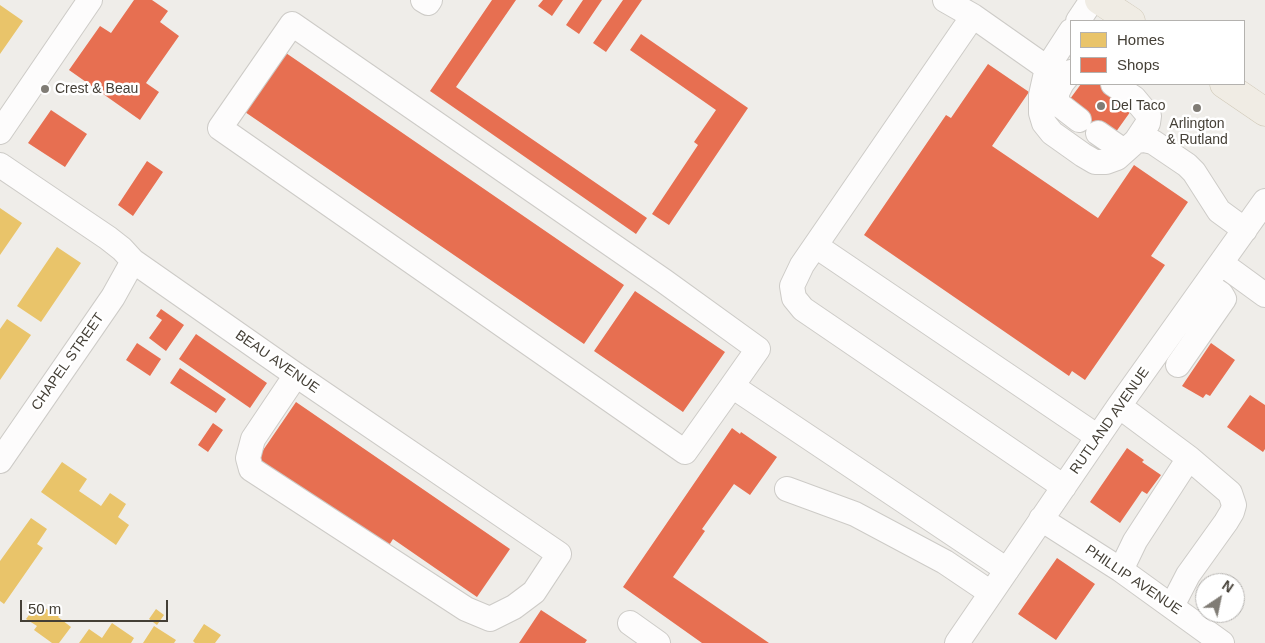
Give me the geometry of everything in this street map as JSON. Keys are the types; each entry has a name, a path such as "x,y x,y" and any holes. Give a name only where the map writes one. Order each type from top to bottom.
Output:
{"main road":[{"path":"1099,0 1129,20"},
{"path":"1225,85 1265,112"}],"street":[{"path":"423,0 428,3 430,0"},
{"path":"945,0 973,16 1047,68"},
{"path":"1079,20 1092,0"},
{"path":"0,132 80,4"},
{"path":"973,16 802,264 792,286 794,298 803,309 1064,487"},
{"path":"292,24 664,281 758,349 732,386 685,452 220,128 292,24"},
{"path":"1070,33 1047,68 1041,95 1041,114 1044,123 1052,133 1096,162 1106,162 1117,158 1130,146 1148,122 1148,116 1134,98 1114,85"},
{"path":"1070,73 1057,93 1057,103 1079,120"},
{"path":"1098,133 1130,146 1144,140 1153,142 1187,165 1194,172 1219,211 1245,230"},
{"name":"BEAU AVENUE","path":"0,165 108,238 133,261 296,375 559,554 534,592 514,607 490,619 466,609 250,469 248,458 253,439 296,375"},
{"name":"RUTLAND AVENUE","path":"957,643 1119,406 1265,201"},
{"path":"816,246 1098,437"},
{"name":"CHAPEL STREET","path":"0,461 113,297 133,261"},
{"path":"1221,263 1265,295"},
{"path":"1178,365 1224,299 1221,294 1206,284"},
{"path":"732,386 1007,570"},
{"path":"1119,406 1189,458 1230,493 1234,505 1226,522 1188,575 1172,606"},
{"path":"1121,570 1135,541 1189,458"},
{"path":"786,489 854,514 945,562 991,593"},
{"name":"PHILLIP AVENUE","path":"1041,519 1121,570 1222,643"},
{"path":"630,623 658,643"}],"building: Homes":[{"path":"0,5 23,21 0,54"},
{"path":"0,208 22,223 0,255"},
{"path":"57,247 81,263 41,322 17,306"},
{"path":"7,319 31,335 0,380 0,329"},
{"path":"62,462 87,479 79,491 101,506 110,493 126,504 118,517 129,525 116,545 41,492"},
{"path":"31,518 47,529 37,544 43,548 4,604 0,601 0,561"},
{"path":"38,603 55,615 56,613 58,617 71,627 59,643 52,643 34,630 37,626 26,619"},
{"path":"156,609 164,615 157,625 149,619"},
{"path":"112,623 134,638 131,643 79,643 89,629 102,638"},
{"path":"204,624 221,635 215,643 195,643 193,641"},
{"path":"154,626 176,640 174,643 143,643"}],"building: Shops":[{"path":"134,0 152,0 168,11 160,22 179,36 146,83 159,92 140,120 69,70 100,26 111,33"},
{"path":"492,0 516,0 456,87 647,218 636,234 430,91"},
{"path":"543,0 563,0 552,16 538,6"},
{"path":"583,0 602,0 579,34 566,25"},
{"path":"623,0 642,0 606,52 593,43"},
{"path":"641,34 748,108 669,225 652,214 698,145 694,142 716,110 630,50"},
{"path":"286,53 624,285 584,344 245,112"},
{"path":"988,64 1029,92 992,146 1098,218 1134,165 1188,202 1151,256 1165,265 1085,380 1072,371 1069,376 864,235 946,115 951,118"},
{"path":"1080,85 1104,85 1133,108 1113,136 1096,136 1077,123 1067,103"},
{"path":"51,110 87,134 65,167 28,143"},
{"path":"147,161 163,172 133,216 118,205"},
{"path":"635,291 725,352 683,412 594,351"},
{"path":"161,309 184,325 166,351 149,338 162,320 156,316"},
{"path":"196,334 267,383 250,408 179,359"},
{"path":"137,343 161,359 150,376 126,360"},
{"path":"1211,343 1235,360 1210,396 1206,394 1203,398 1182,386"},
{"path":"180,368 226,399 216,413 170,383"},
{"path":"1250,395 1265,405 1265,449 1263,452 1227,427"},
{"path":"296,402 510,549 477,597 393,539 383,555 253,465"},
{"path":"213,423 223,430 208,452 198,445"},
{"path":"732,428 740,434 741,432 777,457 750,495 734,484 702,529 705,531 673,577 769,643 702,643 623,587"},
{"path":"1127,448 1144,460 1142,462 1161,475 1147,494 1142,491 1120,523 1090,502"},
{"path":"1057,558 1095,584 1056,640 1018,614"},
{"path":"541,610 587,640 585,643 519,643"}],"place":[{"name":"Crest & Beau","path":"45,89"},
{"name":"Del Taco","path":"1101,106"},
{"name":"Arlington & Rutland","path":"1197,108"}]}
